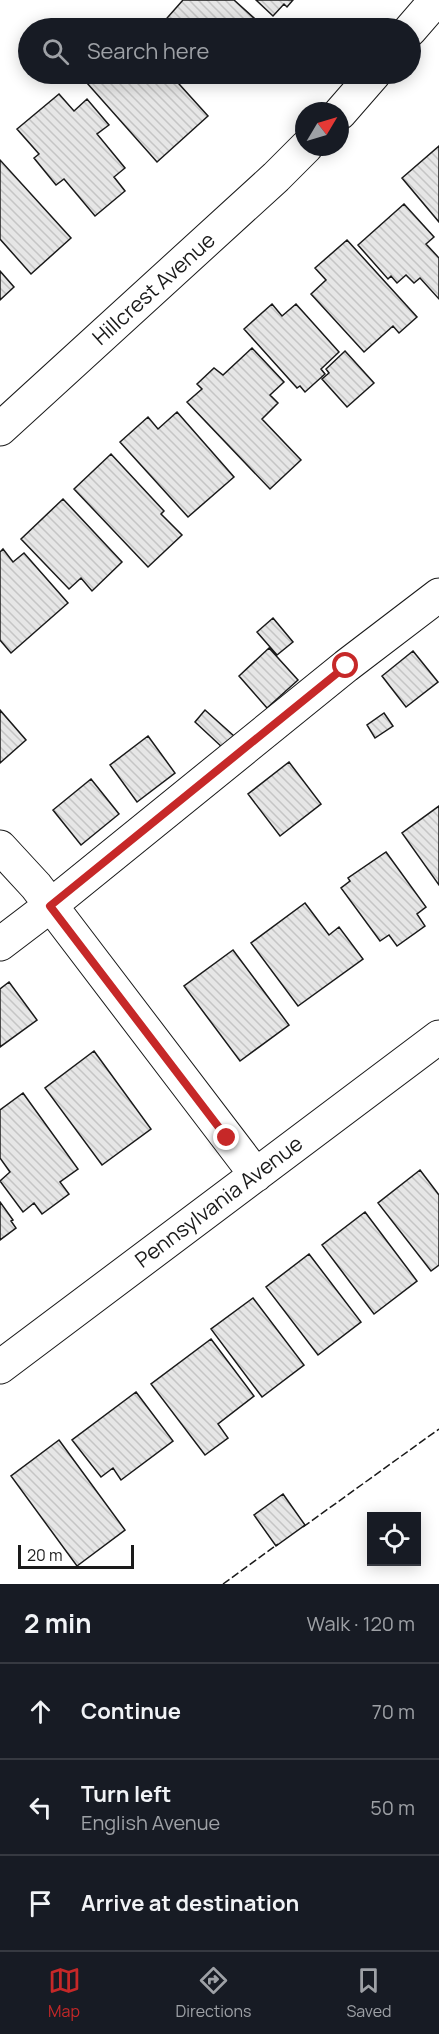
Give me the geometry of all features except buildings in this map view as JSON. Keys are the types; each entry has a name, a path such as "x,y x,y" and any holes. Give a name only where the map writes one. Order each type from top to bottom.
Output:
{"street":[{"path":"421,18 436,0"},
{"path":"349,103 365,84"},
{"name":"Hillcrest Avenue","path":"0,429 297,156"},
{"path":"0,944 346,666 439,595"},
{"path":"0,847 36,886 256,1175"},
{"name":"Pennsylvania Avenue","path":"0,1367 439,1037"}],"fence":[{"path":"303,1527 439,1429"},
{"path":"223,1584 278,1544"}],"route":[{"path":"227,1138 50,906 346,666"}]}
